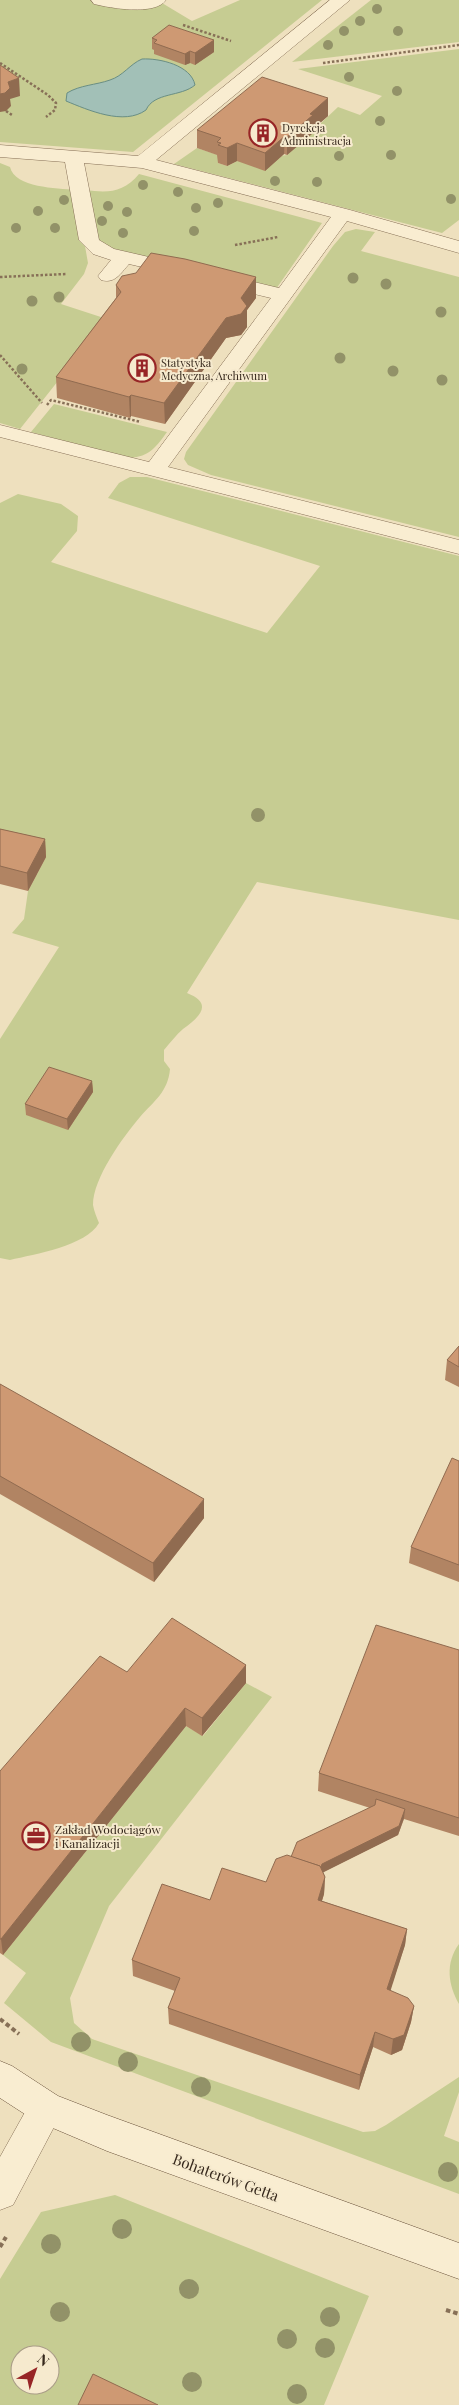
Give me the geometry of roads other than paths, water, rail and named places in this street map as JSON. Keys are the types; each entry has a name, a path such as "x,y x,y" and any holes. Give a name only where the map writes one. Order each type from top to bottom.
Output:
{"street":[{"path":"100,0 136,4 148,4 158,0"},
{"path":"142,162 341,0"},
{"path":"0,151 142,162 339,220 459,247"},
{"path":"74,158 87,235 92,246 99,251 284,295"},
{"path":"154,471 339,220"},
{"path":"108,276 124,257"},
{"path":"0,431 459,547"},
{"name":"Bohaterów Getta","path":"0,2078 46,2108 107,2133 459,2261"},
{"path":"0,2192 46,2108"}],"water":[{"path":"142,59 173,64 187,72 195,85 189,89 161,97 150,104 146,110 137,115 127,117 106,115 66,101 67,93 77,88 115,78"}],"place":[{"name":"Dyrekcja Administracja","path":"263,133"},
{"name":"Statystyka Medyczna, Archiwum","path":"142,368"},
{"name":"Zakład Wodociągów i Kanalizacji","path":"36,1836"}]}
